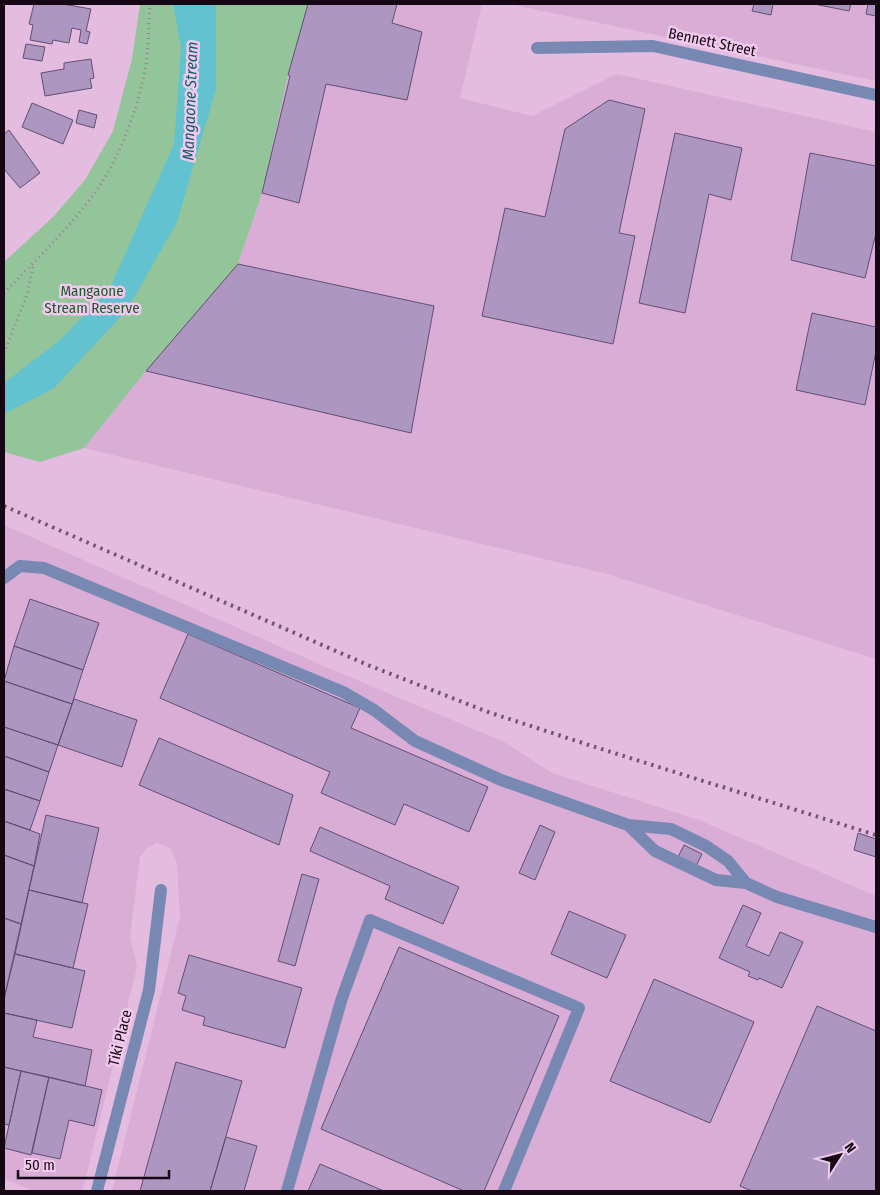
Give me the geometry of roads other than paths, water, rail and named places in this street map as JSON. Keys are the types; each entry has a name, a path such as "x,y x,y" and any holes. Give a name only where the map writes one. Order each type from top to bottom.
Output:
{"street":[{"name":"Bennett Street","path":"538,48 653,46 876,95"},
{"path":"4,578 20,566 44,568 343,692 374,710 414,741 501,780 628,825 671,829 706,846 728,861 746,883"},
{"path":"628,825 655,851 716,880 746,883 778,897 876,927"},
{"name":"Tiki Place","path":"97,1191 149,990 161,890"},
{"path":"288,1191 341,1001 370,920 579,1008 504,1191"}],"water":[{"name":"Mangaone Stream","path":"173,4 216,4 216,89 177,222 127,310 54,388 4,414 4,383 59,341 110,288 174,144 181,47"}],"railway":[{"path":"4,506 368,665 488,712 876,835"}],"park label":[{"name":"Mangaone Stream Reserve","path":"92,300"}]}
